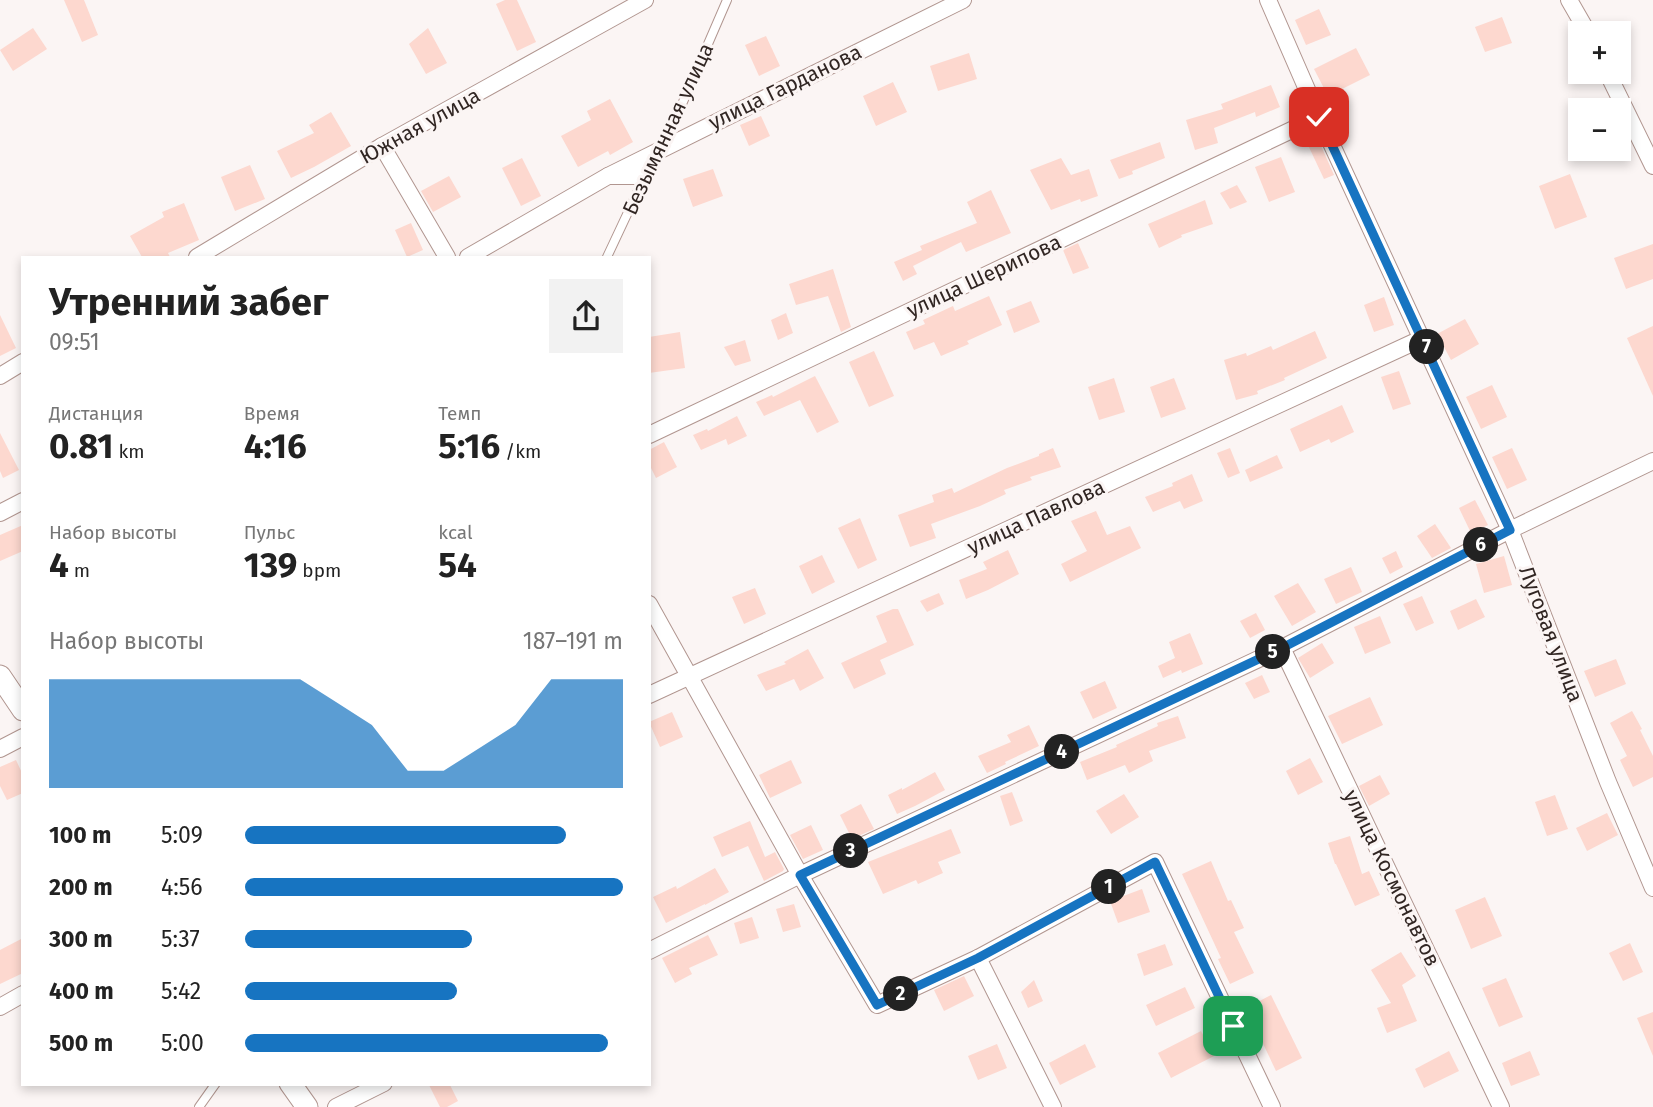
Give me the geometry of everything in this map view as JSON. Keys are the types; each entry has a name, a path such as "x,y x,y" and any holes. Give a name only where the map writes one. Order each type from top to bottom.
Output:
{"street":[{"name":"Южная улица","path":"199,256 382,146 645,0"},
{"name":"улица Гарданова","path":"470,256 660,148 963,0"},
{"name":"Луговая улица","path":"1268,0 1319,117 1510,530 1608,782 1653,888"},
{"path":"1569,0 1581,21"},
{"path":"1613,84 1653,166"},
{"name":"улица Шерипова","path":"651,434 1319,117"},
{"path":"382,146 446,256"},
{"path":"608,176 645,176"},
{"name":"улица Павлова","path":"651,694 1423,338"},
{"path":"0,376 21,363"},
{"path":"651,950 800,875 1282,648 1510,530 1653,461"},
{"path":"0,513 21,502"},
{"path":"651,607 800,875 877,1005 978,958 1155,862 1272,1107"},
{"name":"улица Космонавтов","path":"1282,648 1501,1107"},
{"path":"0,676 21,707"},
{"path":"0,749 21,738"},
{"path":"978,958 1054,1107"},
{"path":"0,1007 21,995"},
{"path":"292,1086 307,1107"},
{"path":"336,1107 378,1086"}],"lane":[{"name":"Безымянная улица","path":"607,256 645,176 673,125 727,0"},
{"path":"199,1107 214,1086"}],"building":[{"path":"64,0 84,0 98,35 82,42"},
{"path":"505,0 517,0 536,42 517,51 496,4"},
{"path":"1319,9 1331,35 1306,45 1295,20"},
{"path":"1502,17 1512,43 1485,52 1475,27"},
{"path":"33,28 47,49 13,71 0,50"},
{"path":"428,28 447,63 426,74 409,44"},
{"path":"766,36 780,66 759,76 745,45"},
{"path":"1356,48 1370,75 1328,96 1314,69"},
{"path":"969,53 977,79 938,91 930,66"},
{"path":"893,82 907,112 876,126 863,96"},
{"path":"1271,85 1280,107 1256,117 1255,112 1214,128 1218,143 1195,150 1186,120 1223,109 1221,104"},
{"path":"610,99 633,142 610,155 608,151 578,167 561,136 591,120 587,111"},
{"path":"331,112 351,146 291,178 277,151 314,133 309,125"},
{"path":"761,116 770,136 749,146 740,125"},
{"path":"1318,139 1334,175 1324,179 1307,143"},
{"path":"1160,142 1165,158 1119,179 1110,160"},
{"path":"1281,157 1295,192 1269,202 1255,167"},
{"path":"522,158 541,196 521,206 502,168"},
{"path":"1061,158 1071,175 1089,169 1098,196 1081,202 1080,199 1051,210 1030,170"},
{"path":"250,165 265,199 235,211 221,177"},
{"path":"713,169 723,196 693,207 683,179"},
{"path":"1570,174 1587,217 1555,229 1539,186"},
{"path":"449,176 461,197 433,212 421,191"},
{"path":"1237,185 1247,202 1230,209 1220,193"},
{"path":"991,190 1011,233 966,252 961,242 913,266 917,274 903,281 894,262 922,250 920,246 977,223 967,202"},
{"path":"1205,200 1213,224 1181,235 1182,237 1159,248 1148,224"},
{"path":"184,203 199,240 168,253 170,256 141,256 130,236 164,217 162,212"},
{"path":"411,223 423,250 407,256 395,230"},
{"path":"1078,243 1089,268 1073,274 1063,250"},
{"path":"1653,244 1653,279 1626,289 1614,258"},
{"path":"833,269 851,327 841,332 828,296 796,305 789,284"},
{"path":"989,296 1002,325 941,356 934,342 914,350 906,332 925,324 923,320 953,306 955,311"},
{"path":"1384,297 1394,325 1374,332 1364,305"},
{"path":"1031,301 1040,322 1014,333 1006,311"},
{"path":"786,313 793,333 778,340 771,320"},
{"path":"0,315 16,348 0,356"},
{"path":"1465,319 1479,344 1451,360 1437,334"},
{"path":"1653,326 1653,396 1627,338"},
{"path":"1315,331 1327,358 1257,391 1258,394 1236,400 1224,360 1246,353 1247,356 1271,346 1273,350"},
{"path":"680,332 685,368 651,373 651,337"},
{"path":"745,340 751,361 735,366 724,347"},
{"path":"874,351 894,396 869,407 849,362"},
{"path":"1399,371 1411,404 1393,410 1381,377"},
{"path":"815,376 839,422 817,433 800,400 764,416 756,402 772,395 773,397"},
{"path":"1114,378 1125,412 1099,420 1088,387"},
{"path":"1174,378 1186,409 1161,418 1150,387"},
{"path":"1492,385 1507,417 1481,429 1466,397"},
{"path":"1342,405 1354,432 1331,443 1329,439 1300,452 1290,429"},
{"path":"737,416 747,436 728,445 726,439 701,450 693,435 707,429 708,431"},
{"path":"0,433 19,470 3,478 0,471"},
{"path":"664,442 677,467 656,478 651,468 651,449"},
{"path":"1053,448 1061,467 1030,477 1032,480 1004,490 1006,494 931,524 936,538 910,547 898,515 934,502 932,495 952,488 954,493"},
{"path":"1230,448 1240,473 1228,478 1217,453"},
{"path":"1512,448 1527,480 1507,489 1492,457"},
{"path":"1277,455 1283,468 1250,482 1245,470"},
{"path":"1192,474 1203,501 1184,509 1180,501 1153,512 1145,497 1173,486 1172,483"},
{"path":"1475,500 1488,525 1471,533 1459,508"},
{"path":"1096,511 1107,535 1130,526 1141,548 1070,582 1061,564 1087,551 1071,521"},
{"path":"860,518 877,560 858,569 838,528"},
{"path":"1435,524 1451,548 1432,558 1417,536"},
{"path":"21,526 21,552 0,561 0,535"},
{"path":"1008,550 1019,574 966,599 959,580 987,569 983,562"},
{"path":"1396,551 1403,567 1390,574 1382,558"},
{"path":"822,555 835,582 812,594 799,566"},
{"path":"1504,556 1512,585 1484,593 1476,564"},
{"path":"1351,567 1362,592 1336,604 1324,579"},
{"path":"1298,583 1316,612 1292,626 1274,596"},
{"path":"755,588 766,614 744,624 732,597"},
{"path":"939,593 944,604 927,612 920,601"},
{"path":"1422,596 1434,623 1416,631 1403,604"},
{"path":"1476,599 1485,617 1458,630 1450,611"},
{"path":"898,609 914,645 880,660 886,674 854,689 841,663 887,642 876,616"},
{"path":"1256,613 1265,630 1250,638 1240,621"},
{"path":"1380,616 1391,643 1365,654 1354,627"},
{"path":"1190,633 1203,664 1163,678 1158,666 1175,658 1169,642"},
{"path":"1322,643 1334,663 1310,678 1298,658"},
{"path":"808,649 824,678 800,691 794,679 766,691 757,675 786,664 784,662"},
{"path":"1616,659 1626,684 1595,697 1584,671"},
{"path":"1262,675 1270,692 1254,699 1245,683"},
{"path":"1105,681 1117,708 1093,719 1080,692"},
{"path":"1370,697 1383,725 1342,744 1328,716"},
{"path":"1632,711 1653,756 1653,777 1633,787 1620,760 1627,756 1610,723"},
{"path":"672,712 683,737 660,747 651,721"},
{"path":"1178,716 1186,738 1149,751 1153,761 1129,773 1125,765 1087,780 1080,762 1117,747 1116,745 1158,726 1157,723"},
{"path":"1029,725 1039,746 987,773 978,756 1011,742 1007,735"},
{"path":"1310,758 1323,782 1298,795 1286,771"},
{"path":"16,760 21,771 21,794 7,800 0,786 0,767"},
{"path":"791,760 802,783 770,798 759,775"},
{"path":"935,772 945,790 897,814 888,795"},
{"path":"1380,775 1390,794 1369,806 1359,786"},
{"path":"1012,792 1023,821 1010,826 1000,796"},
{"path":"1124,794 1139,817 1111,834 1096,811"},
{"path":"1555,795 1568,829 1547,836 1535,802"},
{"path":"861,804 874,829 852,839 840,815"},
{"path":"1607,813 1618,835 1587,851 1576,828"},
{"path":"750,821 765,857 775,852 784,869 764,881 748,846 722,857 713,837"},
{"path":"811,825 823,850 803,859 790,835"},
{"path":"951,829 961,853 938,862 943,873 918,884 916,880 883,894 868,862"},
{"path":"1350,836 1362,874 1369,871 1380,895 1355,906 1328,843"},
{"path":"1211,861 1228,901 1231,900 1244,928 1234,932 1254,973 1230,984 1218,959 1221,958 1182,874"},
{"path":"715,868 729,892 666,923 653,897 676,886 677,889"},
{"path":"1142,889 1150,912 1118,923 1110,901"},
{"path":"1485,897 1502,936 1471,949 1455,910"},
{"path":"794,904 801,927 783,932 776,909"},
{"path":"752,917 759,938 740,944 734,923"},
{"path":"708,935 718,955 689,968 692,974 675,983 662,958"},
{"path":"21,939 21,974 0,984 0,950"},
{"path":"1630,943 1643,972 1623,981 1609,953"},
{"path":"1165,944 1173,965 1144,976 1137,954"},
{"path":"1401,952 1416,976 1402,985 1417,1021 1387,1033 1377,1008 1391,1003 1371,970"},
{"path":"964,976 974,996 944,1011 934,990"},
{"path":"1506,978 1523,1017 1499,1027 1482,988"},
{"path":"1034,980 1043,1001 1028,1008 1021,992"},
{"path":"1185,987 1195,1008 1156,1026 1146,1005"},
{"path":"1271,995 1302,1058 1276,1071 1246,1008"},
{"path":"1653,1012 1653,1056 1637,1018"},
{"path":"1201,1031 1214,1056 1171,1078 1158,1053"},
{"path":"997,1044 1007,1068 978,1080 968,1056"},
{"path":"1085,1044 1096,1067 1060,1085 1049,1063"},
{"path":"1449,1051 1459,1071 1424,1088 1415,1069"},
{"path":"1530,1051 1540,1075 1511,1086 1502,1063"},
{"path":"430,1086 450,1086 458,1101 447,1107 440,1107"}],"route":[{"path":"1233,1026 1155,862 978,958 877,1005 800,875 1282,648 1510,530 1319,117"}]}
